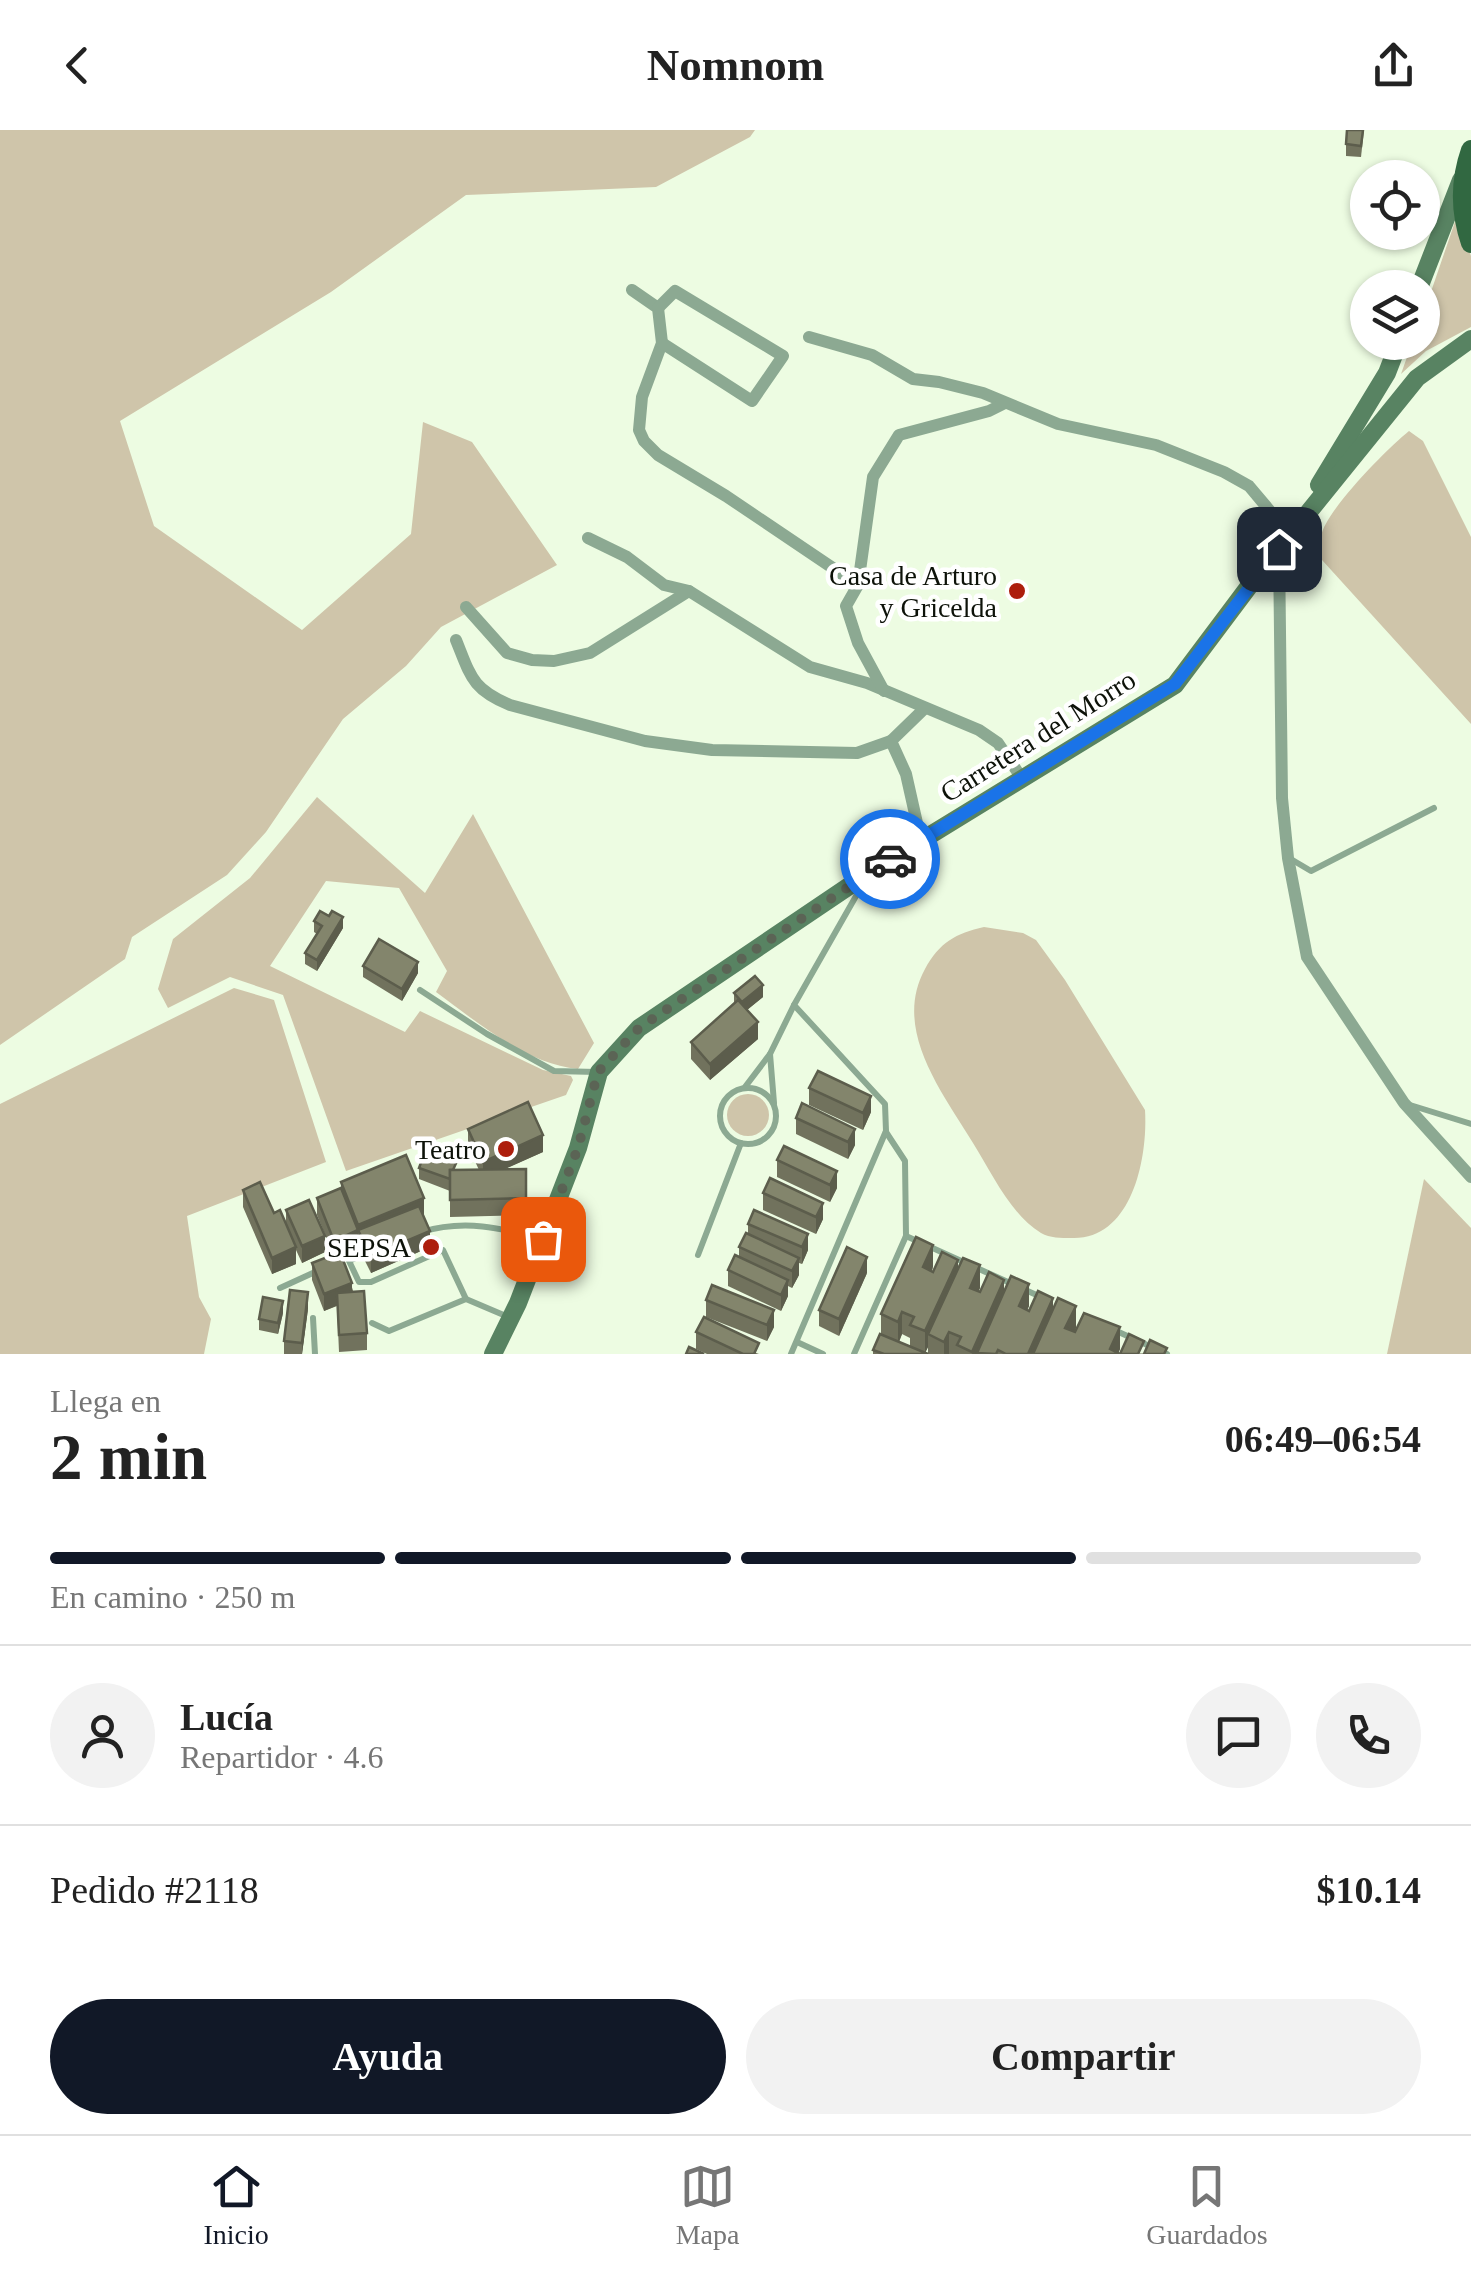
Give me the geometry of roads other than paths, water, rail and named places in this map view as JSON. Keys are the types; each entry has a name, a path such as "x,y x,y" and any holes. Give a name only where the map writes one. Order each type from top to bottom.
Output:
{"main road":[{"path":"1469,155 1463,210 1471,242"},
{"path":"1426,270 1469,155"},
{"name":"Carretera del Morro","path":"493,1354 578,1148 598,1072 639,1028 870,872 1175,684 1418,378 1471,339"},
{"name":"Carretera del Morro","path":"1279,549 1378,390 1390,360"}],"street":[{"path":"632,290 658,308 662,343 642,397 638,430 644,441 658,456 726,496 858,585"},
{"path":"658,308 675,291 783,356 752,401 662,343"},
{"path":"810,337 872,354 912,379 939,382 1058,424 1156,445 1224,472 1248,486 1270,510 1270,532 1254,580"},
{"path":"884,691 858,643 846,606 858,585 873,477 898,435 1006,403"},
{"path":"588,538 627,557 664,585 688,591 810,667 884,691 980,730 998,743 1023,780"},
{"path":"1279,549 1282,798 1288,858 1307,957 1404,1103 1471,1177"},
{"path":"466,606 508,653 554,661 590,653 688,591"},
{"path":"456,640 474,686 490,697 645,741 712,750 857,753 891,741 925,708"},
{"path":"891,741 906,774 917,823 925,838"}],"lane":[{"path":"1288,858 1310,871 1434,808"},
{"path":"770,1054 776,1121 767,1136 751,1144 741,1143 725,1132 720,1114 728,1096 744,1088 770,1054 870,872"},
{"path":"420,990 554,1071 598,1072"},
{"path":"792,1354 886,1131 885,1104 794,1005"},
{"path":"744,1088 762,1091 774,1104"},
{"path":"1404,1103 1471,1124"},
{"path":"854,1354 906,1236 905,1161 886,1131"},
{"path":"698,1255 741,1143"},
{"path":"408,1236 447,1224 497,1226 543,1239"},
{"path":"906,1236 1045,1299"},
{"path":"382,1247 346,1261 359,1282 371,1282 443,1250 466,1299 511,1318"},
{"path":"280,1288 328,1267"},
{"path":"372,1323 390,1331 466,1299"},
{"path":"313,1318 315,1354"},
{"path":"1098,1322 1167,1354"},
{"path":"797,1342 823,1354"}],"place":[{"name":"Casa de Arturo y Gricelda","path":"1017,591"},
{"name":"Teatro","path":"506,1149"},
{"name":"SEPSA","path":"431,1247"}]}
